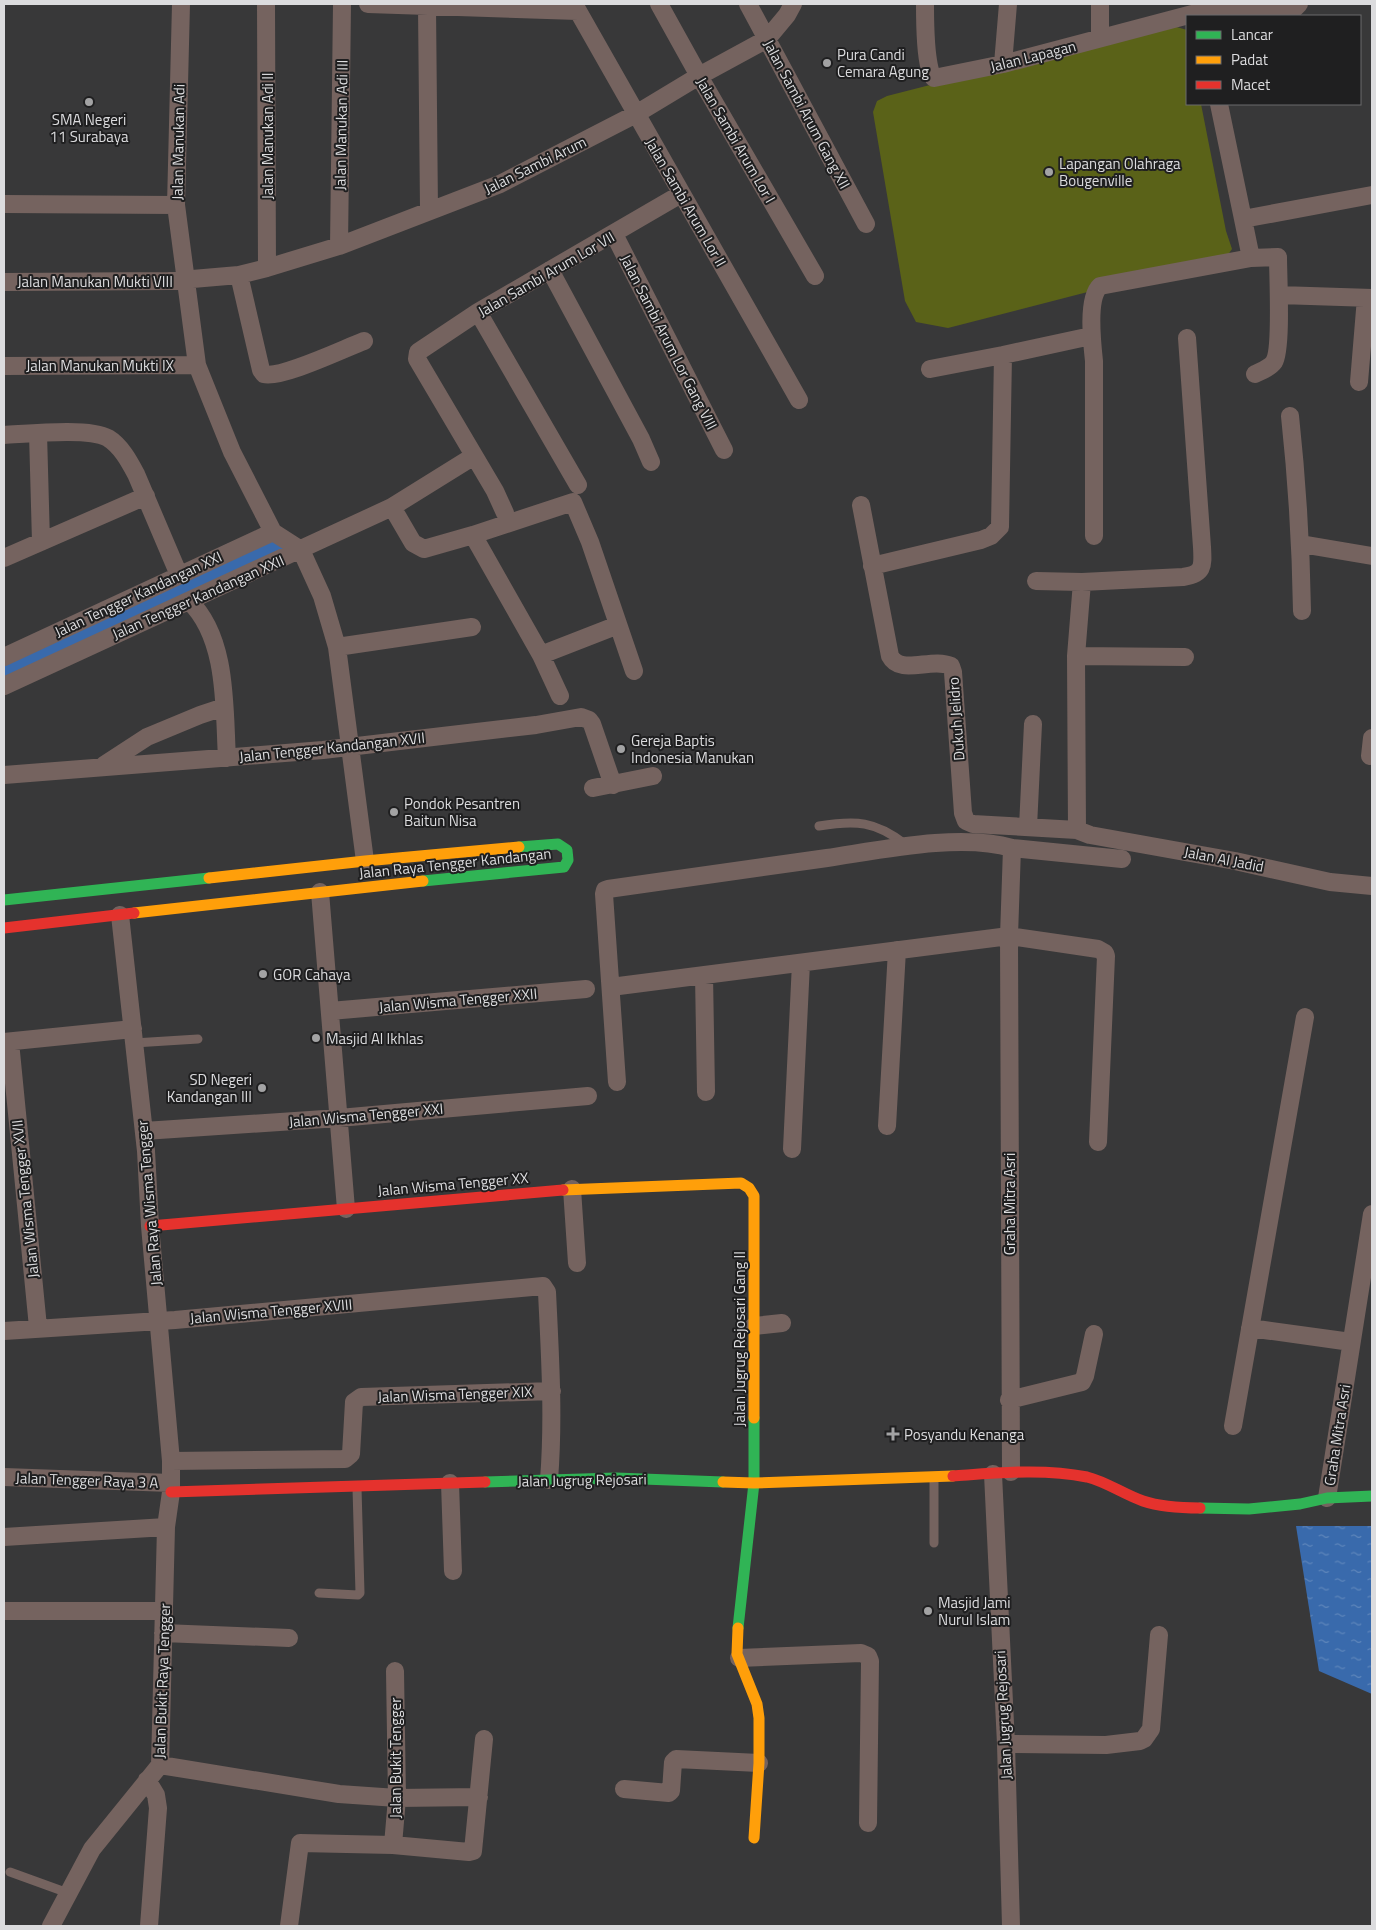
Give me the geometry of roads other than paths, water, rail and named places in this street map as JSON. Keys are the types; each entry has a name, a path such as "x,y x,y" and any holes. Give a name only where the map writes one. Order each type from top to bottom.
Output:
{"street":[{"name":"Jalan Manukan Adi","path":"181,4 176,205 197,365 232,452 273,532"},
{"name":"Jalan Manukan Adi II","path":"266,4 268,268"},
{"name":"Jalan Manukan Adi III","path":"339,246 342,4"},
{"path":"368,4 427,7 576,7"},
{"name":"Jalan Sambi Arum Lor I","path":"659,4 698,76 816,276"},
{"name":"Jalan Sambi Arum Gang XII","path":"748,4 866,224"},
{"name":"Jalan Sambi Arum","path":"187,280 239,275 268,268 339,246 500,184 636,114 698,76 767,39 793,4"},
{"name":"Jalan Lapagan","path":"925,4 926,43 930,71 934,78 1003,64 1201,11 1284,12 1296,8 1299,4"},
{"path":"1003,64 1008,4"},
{"path":"1100,4 1100,38"},
{"path":"427,7 429,210"},
{"name":"Jalan Sambi Arum Lor II","path":"576,7 799,400"},
{"path":"1219,105 1251,258"},
{"name":"Jalan Sambi Arum Lor VII","path":"474,456 417,359 418,352 478,312 682,194"},
{"path":"1243,219 1372,195"},
{"path":"4,204 176,205"},
{"name":"Jalan Sambi Arum Lor Gang VIII","path":"614,234 724,450"},
{"path":"1094,536 1094,361 1091,336 1094,292 1100,286 1251,258 1278,256 1277,354 1271,366 1255,374"},
{"path":"550,270 651,462"},
{"path":"239,275 261,370 264,374 268,376 286,372 364,340"},
{"name":"Jalan Manukan Mukti VIII","path":"4,282 187,280"},
{"path":"1279,295 1369,298 1359,382"},
{"path":"478,312 578,485"},
{"path":"930,369 1003,356 1091,336"},
{"path":"1036,581 1082,582 1183,577 1194,576 1199,572 1202,563 1202,547 1187,338"},
{"path":"872,566 981,540 990,536 1000,527 1003,356"},
{"name":"Jalan Manukan Mukti IX","path":"4,366 197,365"},
{"path":"1290,416 1301,544 1302,611"},
{"path":"4,435 67,432 105,436 113,442 128,459 146,496 179,575"},
{"path":"38,433 40,542"},
{"path":"474,456 495,491 505,513"},
{"name":"Jalan Tengger Kandangan XXII","path":"4,686 392,507 474,456"},
{"path":"4,558 146,496"},
{"path":"392,507 413,543 420,547 429,548 573,502 590,542 634,671"},
{"name":"Dukuh Jelidro","path":"861,505 890,656 893,662 900,666 944,662 951,666 953,672 966,821 973,824 1077,830"},
{"path":"273,532 301,550 322,596 337,646 365,860"},
{"name":"Jalan Tengger Kandangan XXI","path":"4,657 273,532"},
{"path":"473,535 541,655 560,696"},
{"path":"1301,544 1372,556"},
{"path":"1077,830 1076,656 1082,582"},
{"path":"189,600 204,619 222,674 227,758"},
{"path":"541,655 618,625"},
{"path":"337,646 472,628"},
{"path":"1076,656 1185,657"},
{"path":"102,767 146,737 224,707"},
{"name":"Jalan Tengger Kandangan XVII","path":"4,775 349,747 536,725 581,717 589,720 592,724 613,784"},
{"path":"1028,827 1033,724"},
{"path":"593,788 653,776"},
{"name":"Jalan Al Jadid","path":"1077,830 1090,835 1235,861 1330,882 1372,886"},
{"path":"617,1082 605,890 907,846 976,842 995,843 1012,848 1122,860"},
{"name":"Jalan Raya Tengger Kandangan","path":"4,900 365,860 558,844 568,850 569,856 569,862 564,867 262,898 4,928"},
{"name":"Graha Mitra Asri","path":"1011,1472 1009,1400 1009,936 1012,848"},
{"path":"260,872 262,898"},
{"path":"320,892 346,1209"},
{"name":"Jalan Raya Wisma Tengger","path":"120,915 144,1131 150,1226 171,1461 171,1487"},
{"path":"611,986 1009,936 1098,949 1105,953 1098,1142"},
{"path":"888,1126 897,950"},
{"path":"792,1149 801,963"},
{"path":"704,975 706,1092"},
{"name":"Jalan Wisma Tengger XXII","path":"330,1011 586,989"},
{"path":"1233,1426 1305,1017"},
{"path":"7,1042 134,1036"},
{"name":"Jalan Wisma Tengger XVII","path":"7,1042 38,1327"},
{"name":"Jalan Wisma Tengger XXI","path":"144,1131 339,1118 588,1096"},
{"name":"Jalan Wisma Tengger XX","path":"150,1226 572,1189 741,1183 749,1188 754,1196"},
{"path":"572,1189 577,1263"},
{"name":"Jalan Jugrug Rejosari Gang II","path":"754,1196 754,1483 736,1643 739,1658 757,1704 759,1718 760,1763 754,1838"},
{"name":"Graha Mitra Asri","path":"1327,1498 1372,1214"},
{"name":"Jalan Wisma Tengger XVIII","path":"4,1330 159,1321 539,1287 545,1288 547,1292 552,1391"},
{"path":"754,1326 782,1323"},
{"path":"1250,1328 1351,1342"},
{"path":"1009,1400 1082,1382 1094,1334"},
{"path":"549,1480 552,1443 552,1391"},
{"name":"Jalan Wisma Tengger XIX","path":"171,1461 345,1459 351,1454 354,1402 361,1397 552,1391"},
{"name":"Jalan Jugrug Rejosari","path":"171,1487 357,1486 616,1478 754,1483 934,1477 1011,1472 1086,1477 1110,1484 1143,1501 1176,1508 1249,1509 1300,1504 1327,1498 1372,1496"},
{"name":"Jalan Jugrug Rejosari","path":"993,1474 1006,1744 1011,1926"},
{"name":"Jalan Tengger Raya 3 A","path":"4,1477 171,1487"},
{"path":"450,1483 452,1572"},
{"name":"Jalan Bukit Raya Tengger","path":"51,1926 92,1849 160,1765 166,1527 171,1487"},
{"path":"4,1537 166,1527"},
{"path":"4,1611 164,1611"},
{"path":"163,1633 289,1638"},
{"path":"1006,1744 1106,1745 1144,1739 1152,1729 1160,1635"},
{"path":"739,1658 860,1653 868,1656 870,1670 868,1823"},
{"name":"Jalan Bukit Tengger","path":"393,1846 397,1798 395,1671"},
{"path":"289,1926 299,1844 393,1846 474,1851 484,1739"},
{"path":"624,1789 669,1793 671,1791 673,1762 676,1759 760,1763"},
{"path":"160,1765 339,1794 397,1798 478,1798"},
{"path":"148,1780 156,1795 158,1808 149,1926"}],"lane":[{"path":"819,826 841,823 876,826 892,834 907,846"},
{"path":"134,1036 198,1039"},
{"path":"934,1477 934,1543"},
{"path":"319,1593 358,1595 360,1593 357,1486"},
{"path":"10,1872 68,1893"}],"water":[{"path":"1296,1526 1372,1526 1372,1694 1319,1671"}],"waterway":[{"path":"4,671 13,665 65,646 172,596 201,576 233,560 270,546"}],"place":[{"name":"Pura Candi Cemara Agung","path":"827,63"},
{"name":"SMA Negeri 11 Surabaya","path":"89,102"},
{"name":"Lapangan Olahraga Bougenville","path":"1049,172"},
{"name":"Gereja Baptis Indonesia Manukan","path":"621,749"},
{"name":"Pondok Pesantren Baitun Nisa","path":"394,812"},
{"name":"GOR Cahaya","path":"263,974"},
{"name":"Masjid Al Ikhlas","path":"316,1038"},
{"name":"SD Negeri Kandangan III","path":"262,1088"},
{"name":"Posyandu Kenanga","path":"893,1434"},
{"name":"Masjid Jami Nurul Islam","path":"928,1611"}]}
